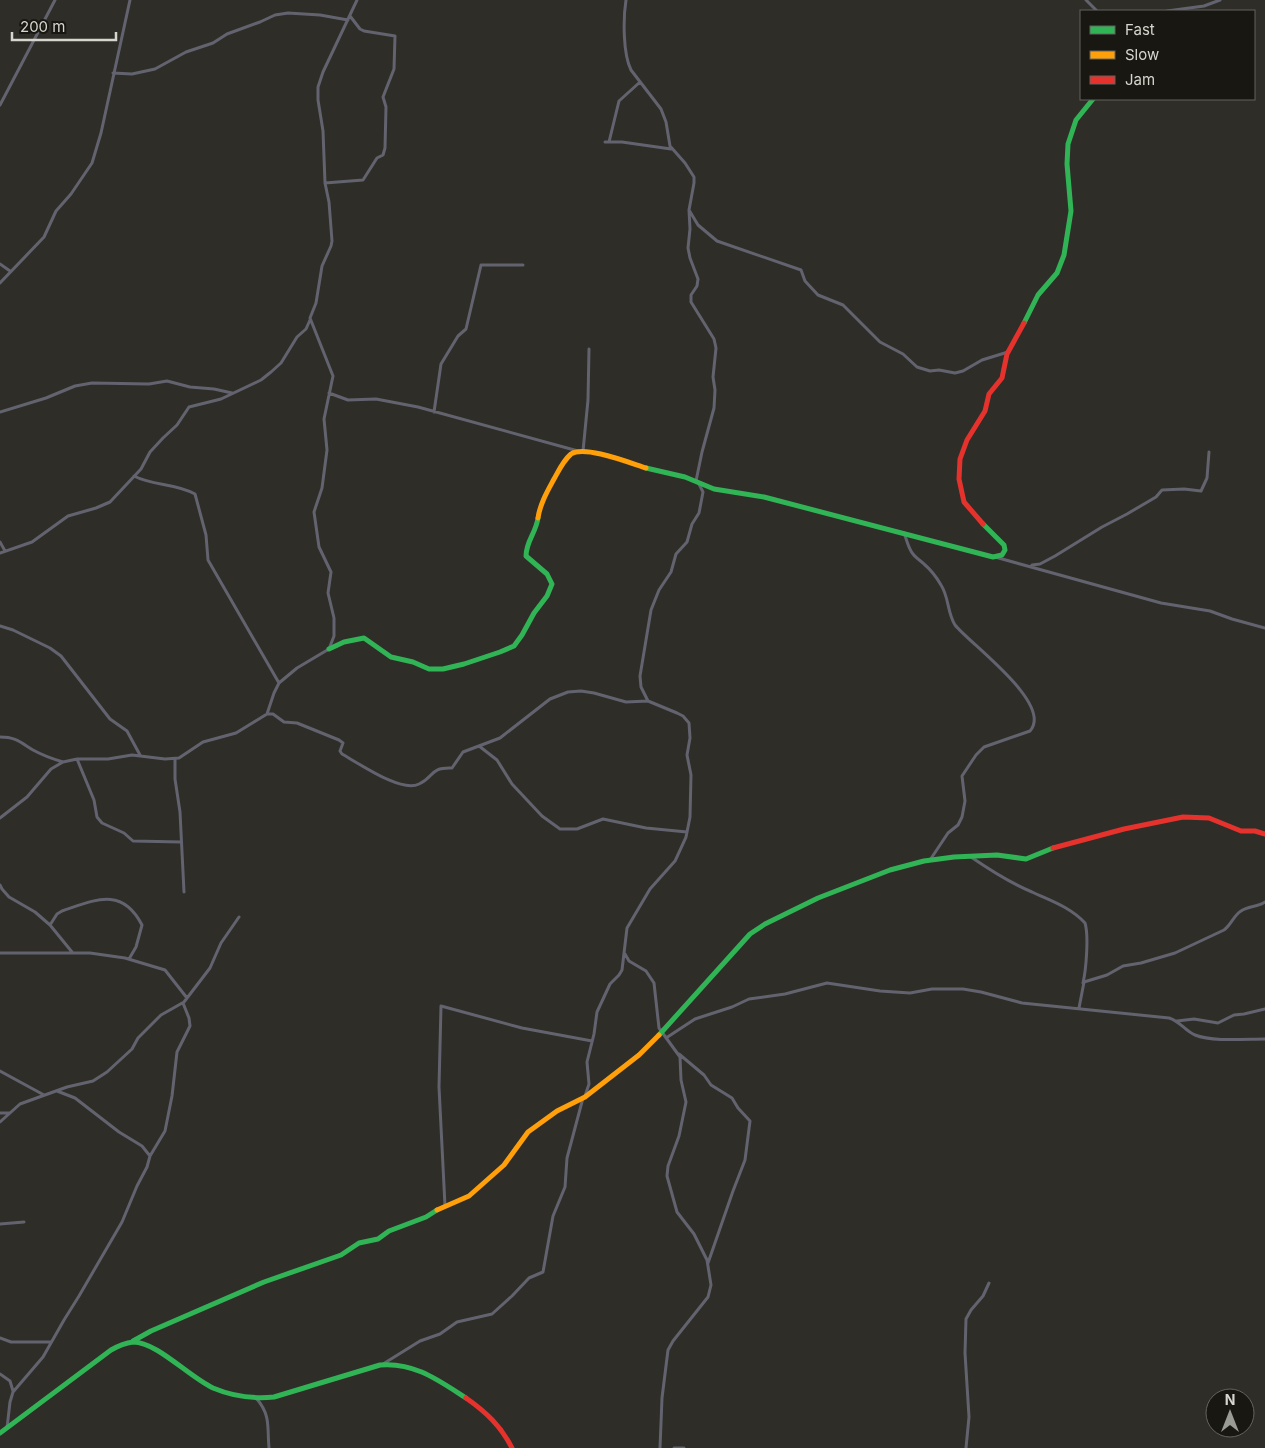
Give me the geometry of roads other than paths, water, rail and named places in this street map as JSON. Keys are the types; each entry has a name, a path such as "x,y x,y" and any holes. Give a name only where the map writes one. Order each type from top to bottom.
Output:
{"street":[{"path":"0,105 55,0"},
{"path":"0,283 44,237 58,209 68,198 92,163 130,0"},
{"path":"0,553 32,542 68,516 104,505 143,467 150,452 180,421 189,407 215,401 261,380 276,368 297,337 306,329 316,303 322,266 332,242 330,211 325,183 324,131 318,100 318,87 323,72 357,0"},
{"path":"626,0 624,9 626,54 630,67 662,112 667,126 668,142 672,149 694,176 688,253 698,276 698,282 691,302 714,339 716,348 713,377 715,390 714,408 702,452 697,481 703,492 699,514 692,524 688,542 676,554 671,572 651,610 640,676 641,687 648,701"},
{"path":"1086,0 1096,10"},
{"path":"1174,10 1204,6 1220,0"},
{"path":"113,73 132,74 155,69 186,52 213,43 227,34 260,22 275,14 306,14 349,18 364,31 394,36 394,69 383,96 386,107 385,148 383,155 377,158 363,180 325,183"},
{"path":"640,82 618,101 607,142 672,149"},
{"path":"995,557 1003,554 1005,550 1004,545 968,507 960,487 959,470 965,443 984,414 989,394 1002,378 1005,360 1009,351 1033,308 1038,295 1057,272 1064,255 1071,211 1067,164 1068,144 1076,120 1093,100"},
{"path":"690,210 698,225 717,241 801,270 805,281 814,291 823,298 843,306 880,342 903,354 917,366 930,371 939,370 955,373 963,371 982,360 1009,351"},
{"path":"0,264 10,271"},
{"path":"434,412 440,366 458,336 466,329 481,265 523,265"},
{"path":"310,318 333,374 333,382 324,419 327,450 321,494 315,506 314,517 319,547 331,572 328,593 335,624 333,642 329,649"},
{"path":"581,451 588,400 589,350"},
{"path":"0,412 46,398 75,386 92,384 140,384 167,381 232,394"},
{"path":"329,393 348,400 376,400 434,412 581,451 600,454 697,481 714,489 764,497 904,532 1161,603 1210,611 1265,628"},
{"path":"0,818 27,797 51,769 63,762 77,759 140,755 174,759 183,757 203,742 236,733 262,719 267,714 279,683 302,665 344,642 364,638 391,657 437,670 512,648 522,636 552,584 547,574 526,556 526,546 537,525 540,506 567,457 572,453 581,451"},
{"path":"1031,566 1040,564 1055,556 1098,529 1156,497 1162,490 1184,488 1201,491 1206,478 1209,452"},
{"path":"134,476 147,481 179,487 194,494 206,535 208,560 279,683"},
{"path":"904,532 913,554 928,568 942,586 949,612 955,624 1023,692 1029,701 1034,721 1030,731 984,747 972,760 962,776 965,801 962,817 958,825 948,834 930,860"},
{"path":"0,542 5,551"},
{"path":"0,626 13,630 50,648 61,656 110,719 127,731 140,755"},
{"path":"267,714 273,714 284,722 298,723 338,739 343,743 340,750 341,753 388,779 406,786 421,783 437,769 452,768 463,752 500,738 550,699 568,692 594,693 626,702 648,701 683,716 689,723 688,755 691,784 690,817 687,832 675,861 650,889 627,928 621,973 610,984 599,1005 587,1065 589,1087 577,1116 567,1158 565,1187 553,1216 543,1272 529,1278 492,1314 457,1322 440,1334 420,1341 380,1365"},
{"path":"0,737 12,737 25,743 35,751 63,762"},
{"path":"479,746 497,760 512,784 542,816 560,829 577,830 603,818 646,828 687,832"},
{"path":"77,759 94,800 97,817 100,821 124,832 133,841 181,842"},
{"path":"174,759 180,812 184,892"},
{"path":"0,1434 85,1368 124,1343 133,1341 151,1331 264,1282 341,1255 359,1243 378,1239 389,1232 426,1217 475,1192 504,1165 528,1132 557,1111 584,1097 639,1055 662,1033 743,940 757,928 828,894 890,870 930,860 970,856 1006,856 1026,859 1052,848 1124,828 1183,817 1209,818 1236,829 1265,834"},
{"path":"970,856 1017,885 1058,902 1085,923 1087,937 1085,972 1078,1008"},
{"path":"0,885 9,897 35,912 50,925 73,952"},
{"path":"50,925 57,914 62,911 102,898 116,900 132,909 142,925 136,947 130,959"},
{"path":"1083,983 1107,975 1123,966 1175,953 1224,930 1239,911 1262,905 1265,902"},
{"path":"0,1122 20,1104 100,1078 132,1049 138,1038 161,1015 187,998 210,968 239,917"},
{"path":"624,952 629,961 646,971 654,983 658,1024 662,1033 678,1054 701,1072 711,1085 732,1098 750,1122 745,1160 708,1264"},
{"path":"0,953 99,953 130,959 165,970 187,998"},
{"path":"666,1038 695,1019 732,1007 749,999 785,994 827,983 880,991 910,993 932,989 962,989 981,992 1013,1002 1154,1015 1177,1021 1194,1019 1218,1022 1234,1015 1265,1008"},
{"path":"7,1428 13,1392 36,1366 122,1222 150,1157 165,1131 172,1096 177,1052 190,1026 189,1018 182,1002"},
{"path":"446,1206 439,1087 441,1006 522,1028 592,1041"},
{"path":"1177,1021 1187,1031 1204,1038 1265,1038"},
{"path":"660,1448 662,1398 667,1355 673,1341 697,1312 710,1292 711,1283 708,1264 694,1234 674,1207 667,1176 668,1166 679,1136 686,1102 681,1080 681,1062 678,1054"},
{"path":"0,1071 44,1095"},
{"path":"57,1091 75,1098 119,1132 142,1146 149,1152 150,1157"},
{"path":"0,1113 11,1113"},
{"path":"0,1224 24,1222"},
{"path":"966,1448 969,1417 965,1353 966,1319 971,1310 984,1296 989,1283"},
{"path":"0,1338 11,1342 51,1342"},
{"path":"133,1341 155,1348 204,1385 229,1394 257,1399 274,1397 380,1365 395,1364 411,1367 464,1398 493,1419 512,1448"},
{"path":"0,1374 10,1381 13,1392"},
{"path":"257,1399 265,1408 267,1416 269,1448"},
{"path":"674,1448 684,1448"}]}
